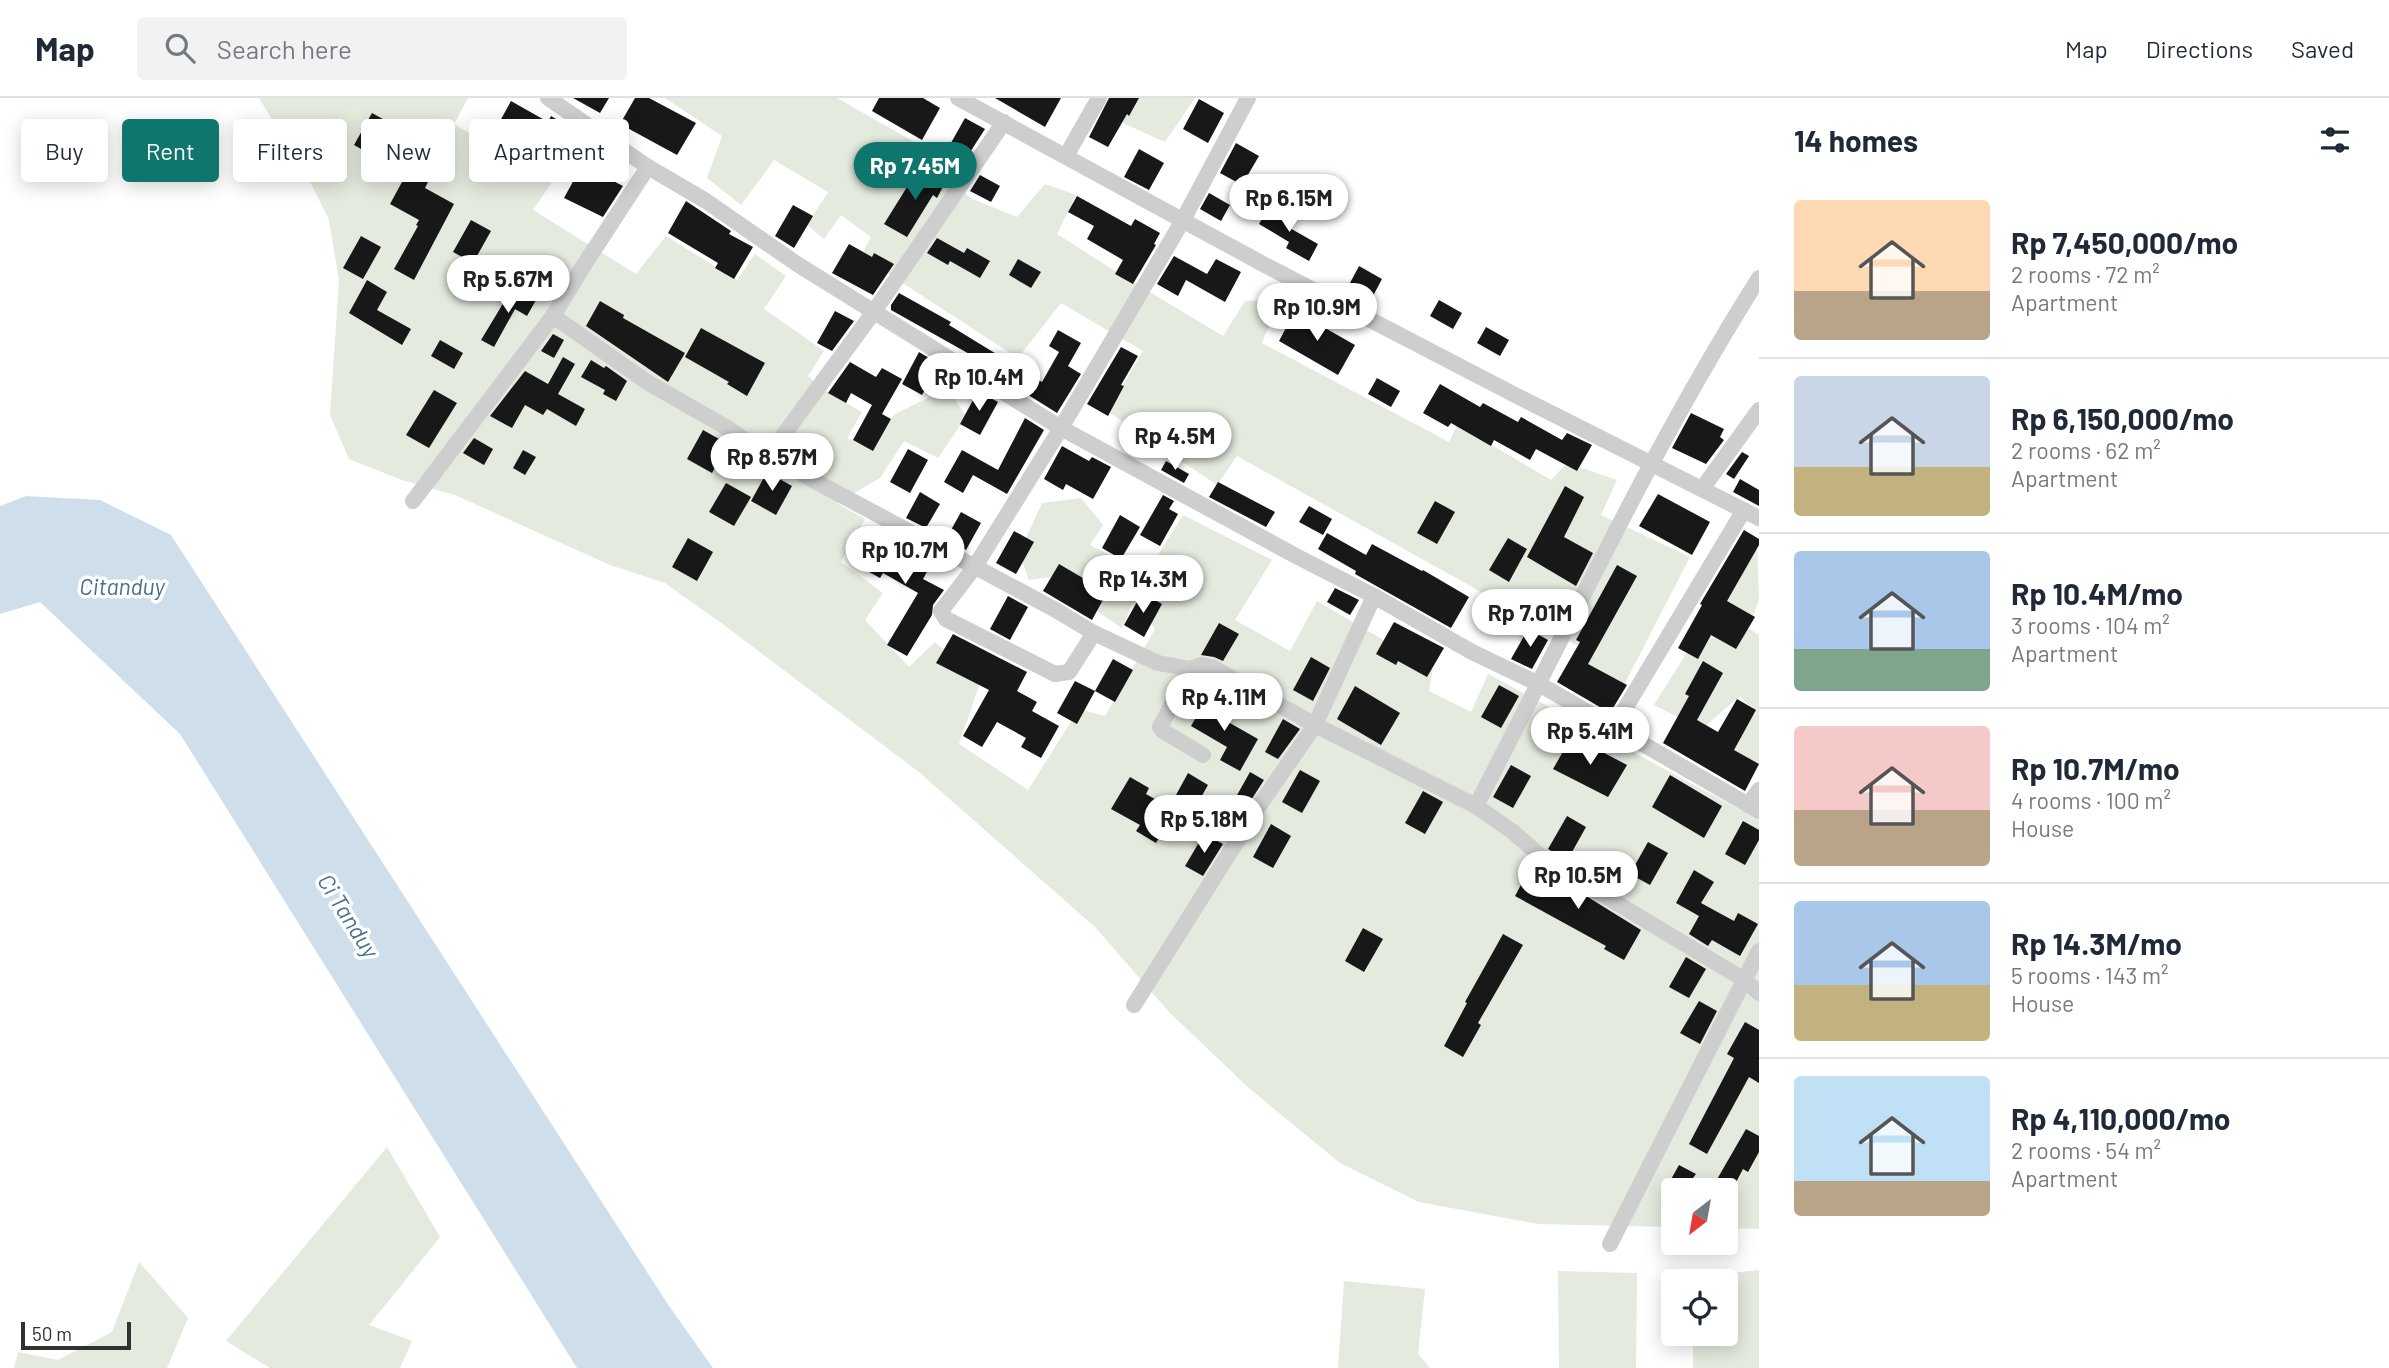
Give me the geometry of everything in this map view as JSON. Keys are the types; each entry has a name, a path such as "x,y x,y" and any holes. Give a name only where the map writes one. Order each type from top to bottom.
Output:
{"street":[{"path":"548,98 648,167 706,201 873,313 1061,428 1374,596 1472,652 1539,684 1753,808 1759,790"},
{"path":"958,98 1287,276 1759,518"},
{"path":"1066,156 1099,98"},
{"path":"1094,633 1069,672 1055,674 946,619 942,611 974,568 1061,428 1183,219 1248,98"},
{"path":"768,456 873,313 1004,122"},
{"path":"413,501 553,316 583,265 648,167"},
{"path":"1476,806 1650,464 1729,325 1759,278"},
{"path":"553,316 646,382 729,429 768,456 1094,633 1158,663 1191,669 1201,665 1212,667 1315,725 1476,806 1513,832 1545,860 1744,979 1759,993"},
{"path":"1702,489 1759,410"},
{"path":"1614,727 1744,510"},
{"path":"1134,1005 1259,806 1315,725 1374,596"},
{"path":"1191,669 1160,727 1203,755"},
{"path":"1610,1244 1759,951"}],"shaded area":[{"path":"259,98 468,98 455,122 455,119 361,119 361,182 455,182 455,125 469,133 469,182 552,182 533,210 636,274 666,236 737,280 755,254 786,276 764,309 824,351 808,376 828,393 862,412 847,438 870,448 895,414 948,388 966,417 938,458 904,441 880,478 837,503 865,519 841,562 883,593 865,620 909,667 935,642 980,683 959,744 1028,790 1079,709 1105,716 1155,629 1146,617 1155,599 1135,597 1122,628 1090,607 1058,576 1029,580 1019,553 1042,503 1081,498 1103,525 1090,545 1146,574 1183,515 1272,560 1235,620 1290,651 1317,601 1433,669 1429,691 1471,712 1488,674 1759,820 1759,1229 1738,1228 1738,1178 1661,1178 1661,1227 1538,1224 1419,1202 1340,1163 1250,1089 1169,1012 1095,927 919,772 665,583 610,565 455,495 402,480 349,459 330,415 339,280 329,220 310,182 347,182 347,119 272,119"},
{"path":"665,98 837,98 925,148 970,198 1017,217 1045,184 1076,195 1057,234 1223,336 1245,301 1280,299 1262,343 1449,442 1457,425 1551,480 1567,463 1617,480 1601,515 1690,557 1624,685 1623,692 1572,667 1580,647 1237,456 1217,485 1107,411 1143,351 1061,303 1018,358 861,256 871,237 841,215 824,239 807,225 828,192 774,160 741,205 707,178 722,136"},
{"path":"1128,98 1195,98 1165,142 1116,120"},
{"path":"1757,540 1759,600 1748,628 1759,635 1759,767 1728,751 1756,712 1740,696 1702,729 1654,705"},
{"path":"387,1147 440,1237 369,1325 412,1341 400,1368 270,1368 226,1341"},
{"path":"139,1262 188,1318 167,1368 14,1368 18,1352 58,1360 112,1332"},
{"path":"1759,1270 1759,1368 1693,1368 1693,1346 1738,1346 1738,1272"},
{"path":"1558,1271 1637,1273 1636,1368 1559,1368"},
{"path":"1344,1281 1425,1289 1418,1354 1430,1368 1338,1368"}],"water":[{"name":"Citanduy","path":"26,496 100,500 171,535 667,1303 713,1368 577,1368 180,734 40,602 0,614 0,506"}],"building":[{"path":"573,98 609,98 600,113"},
{"path":"635,98 649,98 696,123 677,155 629,129 629,119 623,119"},
{"path":"879,98 923,98 940,108 922,140 872,111"},
{"path":"995,98 1061,98 1045,127"},
{"path":"1109,98 1139,98 1108,147 1089,137"},
{"path":"1199,99 1224,113 1208,143 1183,129"},
{"path":"511,101 543,119 501,119"},
{"path":"372,113 383,119 369,119"},
{"path":"965,118 985,129 965,160 947,150"},
{"path":"361,133 361,149 354,145"},
{"path":"1236,143 1259,156 1242,185 1220,173"},
{"path":"1139,149 1164,163 1149,190 1124,177"},
{"path":"923,168 946,181 937,198 933,195 907,237 884,224 907,187 911,189"},
{"path":"980,175 1000,186 991,202 970,191"},
{"path":"402,182 428,182 425,188 454,204 414,280 394,269 419,220 390,204"},
{"path":"573,182 615,182 623,186 603,217 564,198"},
{"path":"1209,193 1230,205 1221,221 1200,209"},
{"path":"1077,196 1131,226 1135,219 1160,233 1133,284 1115,274 1123,260 1087,239 1094,226 1068,212"},
{"path":"686,201 731,231 729,234 753,247 734,279 715,268 718,263 668,233"},
{"path":"793,205 813,216 794,248 775,236"},
{"path":"1268,208 1292,221 1288,227 1318,244 1309,261 1286,248 1289,242 1259,224"},
{"path":"471,220 491,231 473,263 453,252"},
{"path":"361,236 381,247 363,279 343,268"},
{"path":"937,238 964,253 967,248 990,261 980,278 950,261 948,265 927,253"},
{"path":"849,244 872,257 874,253 894,264 873,295 832,273"},
{"path":"1174,256 1207,274 1216,259 1241,272 1225,302 1186,280 1178,296 1157,284"},
{"path":"1018,259 1041,272 1031,288 1009,275"},
{"path":"1359,266 1382,279 1373,296 1350,283"},
{"path":"367,280 387,292 377,310 411,329 402,345 349,313"},
{"path":"513,287 536,300 527,316 515,309 494,347 481,340"},
{"path":"899,293 951,322 949,325 1042,382 1059,352 1049,346 1058,330 1081,343 1068,366 1081,374 1057,413 1003,379 1005,374 891,310 891,305"},
{"path":"1439,300 1462,313 1453,329 1430,316"},
{"path":"600,301 624,315 623,318 685,353 668,382 586,326"},
{"path":"835,311 854,321 832,351 817,343"},
{"path":"1295,311 1355,345 1338,375 1279,341"},
{"path":"1486,327 1509,340 1500,356 1477,343"},
{"path":"701,328 765,363 747,396 727,384 729,382 685,357"},
{"path":"553,334 564,340 554,358 541,351"},
{"path":"440,340 463,353 454,369 431,356"},
{"path":"1121,347 1138,356 1121,385 1124,386 1108,416 1087,404"},
{"path":"919,352 939,364 922,395 902,384"},
{"path":"563,357 575,364 558,394 585,409 576,426 547,409 543,415 525,405 512,428 490,416 525,371 548,384"},
{"path":"591,360 604,368 606,366 627,381 616,401 603,394 605,390 581,377"},
{"path":"850,362 876,377 882,368 902,379 882,414 891,419 873,451 853,440 872,405 851,393 846,403 828,393"},
{"path":"1377,378 1400,391 1391,407 1368,394"},
{"path":"1440,384 1480,407 1483,403 1518,422 1521,417 1562,440 1567,433 1592,445 1577,471 1536,449 1530,460 1494,440 1491,446 1451,423 1448,427 1423,413"},
{"path":"434,390 457,403 429,448 406,435"},
{"path":"978,391 998,402 980,435 960,424"},
{"path":"1691,413 1724,429 1720,437 1724,440 1706,464 1672,448"},
{"path":"1025,418 1044,430 1007,494 973,475 963,493 944,482 962,450 998,470"},
{"path":"703,430 728,444 712,473 687,459"},
{"path":"474,438 493,449 484,465 463,453"},
{"path":"1062,446 1089,461 1092,457 1111,467 1093,499 1066,484 1063,490 1044,479"},
{"path":"908,449 928,460 910,493 890,482"},
{"path":"523,450 536,457 525,475 513,468"},
{"path":"1742,452 1749,456 1734,479 1726,474"},
{"path":"1166,461 1189,474 1184,483 1161,470"},
{"path":"767,472 792,486 776,515 751,501"},
{"path":"1740,479 1759,490 1759,506 1733,492"},
{"path":"1218,482 1275,512 1266,527 1209,497"},
{"path":"726,483 751,497 734,526 709,512"},
{"path":"1565,486 1584,497 1564,537 1593,553 1576,586 1527,557"},
{"path":"920,492 940,504 926,528 906,518"},
{"path":"1658,494 1710,522 1692,555 1639,526"},
{"path":"1163,495 1174,501 1169,509 1178,514 1160,546 1140,535"},
{"path":"1435,501 1455,512 1437,544 1417,533"},
{"path":"1309,506 1332,519 1323,535 1299,522"},
{"path":"961,512 981,523 966,550 946,539"},
{"path":"1120,515 1140,527 1121,559 1102,548"},
{"path":"1744,530 1759,539 1759,545 1727,601 1755,617 1736,649 1711,635 1698,659 1678,648 1702,605 1700,604"},
{"path":"1014,531 1034,542 1016,574 996,563"},
{"path":"1327,533 1366,555 1372,544 1469,597 1451,628 1355,574 1356,571 1318,549"},
{"path":"879,534 892,542 896,536 934,559 923,579 944,590 933,605 932,615 907,656 887,645 918,593 883,573 880,578 860,567"},
{"path":"688,538 713,552 697,581 672,567"},
{"path":"1508,538 1527,549 1509,582 1489,570"},
{"path":"1059,564 1088,581 1091,576 1110,587 1092,620 1043,591"},
{"path":"1617,565 1637,576 1588,664 1627,685 1610,713 1557,682 1580,642 1576,640"},
{"path":"1335,588 1359,600 1350,615 1327,602"},
{"path":"1142,593 1162,604 1144,637 1124,625"},
{"path":"1008,596 1028,607 1010,640 990,629"},
{"path":"1394,622 1444,648 1427,677 1398,661 1396,665 1376,654"},
{"path":"1219,623 1239,634 1223,661 1201,655"},
{"path":"1528,629 1548,640 1532,669 1511,659"},
{"path":"953,634 1027,672 1017,691 1037,702 1032,711 1059,726 1041,758 1021,747 1026,738 997,722 982,747 963,736 989,690 936,663"},
{"path":"1311,657 1330,668 1313,701 1293,690"},
{"path":"1113,659 1133,670 1115,702 1095,691"},
{"path":"1703,661 1723,673 1697,720 1718,732 1737,699 1756,710 1734,750 1759,764 1745,791 1663,743 1689,696 1685,694"},
{"path":"1075,681 1095,691 1077,724 1057,713"},
{"path":"1499,685 1519,696 1501,728 1481,717"},
{"path":"1355,686 1400,713 1381,745 1337,719"},
{"path":"1209,694 1229,705 1221,718 1258,739 1240,771 1220,760 1227,747 1191,726"},
{"path":"1283,719 1300,729 1278,759 1265,752"},
{"path":"1572,736 1627,765 1608,797 1553,769"},
{"path":"1511,765 1531,776 1513,808 1493,797"},
{"path":"1300,770 1320,781 1302,813 1282,802"},
{"path":"1250,772 1264,780 1244,811 1232,804"},
{"path":"1188,773 1208,785 1190,817 1170,806"},
{"path":"1670,775 1722,806 1704,838 1652,807"},
{"path":"1130,777 1149,788 1146,794 1174,810 1156,843 1136,831 1140,825 1111,809"},
{"path":"1423,791 1443,802 1425,834 1405,823"},
{"path":"1567,816 1586,827 1567,861 1548,849"},
{"path":"1743,821 1759,830 1759,840 1745,865 1725,854"},
{"path":"1271,824 1291,836 1273,868 1253,857"},
{"path":"1204,834 1223,844 1203,876 1185,866"},
{"path":"1648,842 1668,853 1650,885 1630,874"},
{"path":"1533,863 1641,930 1624,960 1604,949 1606,946 1515,896"},
{"path":"1694,870 1714,882 1701,903 1734,921 1738,913 1758,924 1740,956 1712,940 1708,946 1689,934 1699,916 1676,903"},
{"path":"1363,928 1383,939 1364,972 1345,961"},
{"path":"1503,934 1523,945 1478,1023 1481,1025 1463,1057 1444,1046"},
{"path":"1686,957 1706,969 1689,998 1669,987"},
{"path":"1699,1001 1717,1011 1700,1044 1680,1033"},
{"path":"1745,1022 1759,1030 1759,1083 1749,1077 1707,1154 1689,1144 1734,1058 1727,1054"},
{"path":"1746,1129 1759,1136 1759,1152 1748,1172 1743,1169 1738,1179 1718,1178"},
{"path":"1679,1165 1696,1174 1693,1178 1672,1178"}],"water label":[{"name":"Ci Tanduy","path":"348,916"}]}
